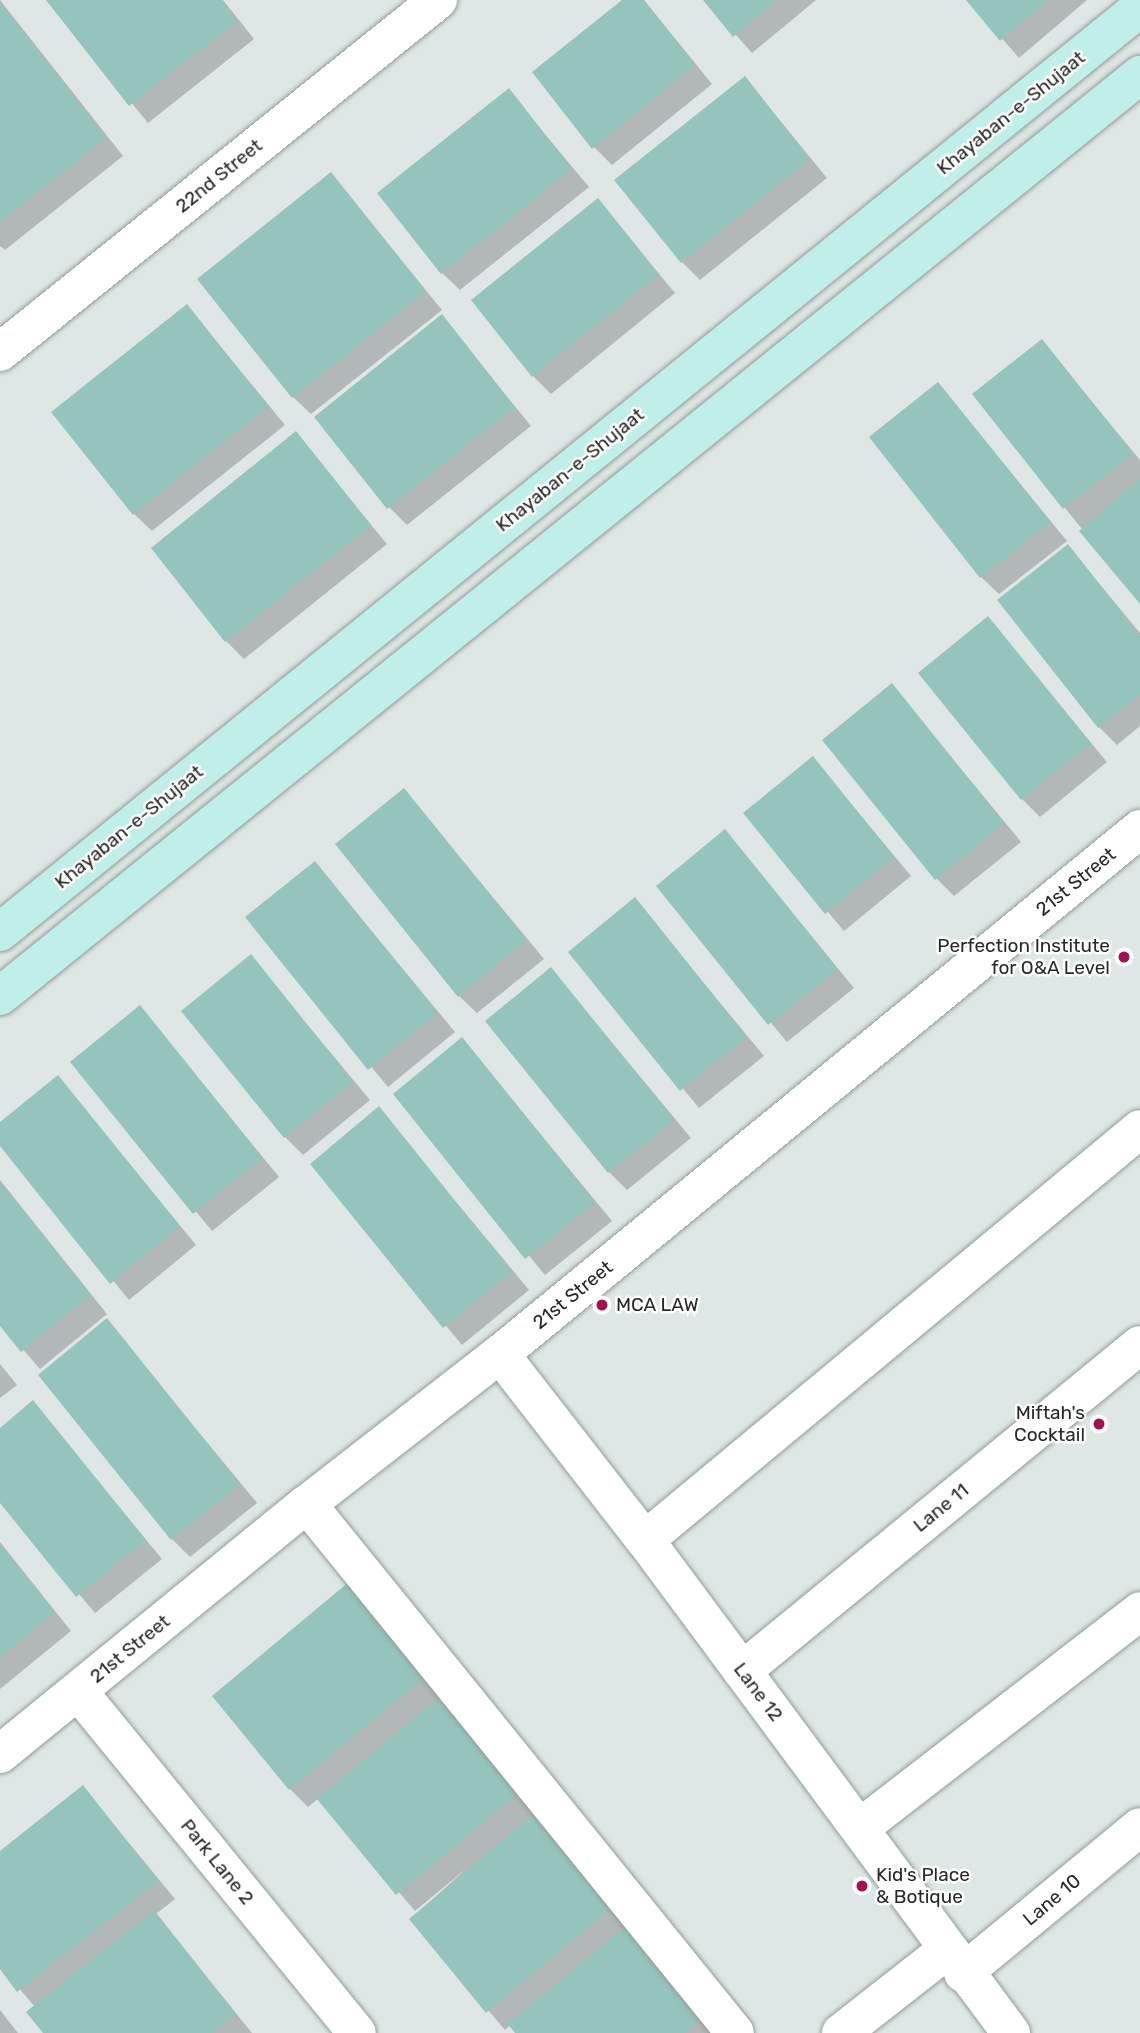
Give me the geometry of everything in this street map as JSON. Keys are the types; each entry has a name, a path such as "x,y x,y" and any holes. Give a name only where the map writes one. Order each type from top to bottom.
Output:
{"main road":[{"name":"Khayaban-e-Shujaat","path":"0,932 1140,8"},
{"path":"0,996 1140,75"}],"street":[{"name":"22nd Street","path":"0,352 438,0"},
{"name":"21st Street","path":"0,1754 307,1504 500,1354 1140,829"},
{"path":"645,1540 1140,1129"},
{"name":"Lane 11","path":"742,1671 1140,1345"},
{"name":"Lane 12","path":"500,1354 645,1540 861,1827 955,1961 1011,2033"},
{"path":"307,1504 735,2033"},
{"path":"861,1827 1140,1611"},
{"name":"Park Lane 2","path":"78,1691 357,2033"},
{"name":"Lane 10","path":"841,2033 955,1961 1140,1827"}],"building":[{"path":"46,0 221,0 237,21 129,106"},
{"path":"622,0 644,0 695,65 592,149 532,72"},
{"path":"703,0 777,0 733,37"},
{"path":"966,0 1049,0 1000,41"},
{"path":"0,2 106,138 0,222"},
{"path":"745,76 810,159 681,263 614,180"},
{"path":"509,88 572,169 441,274 377,193"},
{"path":"331,172 426,291 292,398 197,279"},
{"path":"598,198 659,274 532,377 471,300"},
{"path":"187,304 268,406 133,515 51,412"},
{"path":"442,314 515,407 387,509 314,417"},
{"path":"1042,339 1133,453 1063,509 972,394"},
{"path":"938,382 1051,522 980,578 869,437"},
{"path":"296,431 371,525 225,642 151,548"},
{"path":"1140,479 1140,604 1079,531"},
{"path":"1068,544 1140,636 1140,695 1098,728 997,600"},
{"path":"988,616 1091,743 1021,800 918,673"},
{"path":"892,683 1004,823 935,880 822,740"},
{"path":"813,756 894,857 825,914 743,813"},
{"path":"404,788 527,940 458,997 335,844"},
{"path":"725,829 838,969 768,1025 656,886"},
{"path":"315,861 438,1013 368,1070 245,917"},
{"path":"635,897 747,1037 680,1091 568,952"},
{"path":"251,954 353,1082 284,1138 181,1011"},
{"path":"551,967 674,1120 608,1173 485,1021"},
{"path":"140,1005 263,1158 193,1214 70,1062"},
{"path":"462,1037 595,1202 525,1259 393,1094"},
{"path":"58,1075 180,1226 110,1284 0,1146 0,1122"},
{"path":"379,1106 512,1272 443,1328 310,1164"},
{"path":"0,1182 91,1295 21,1352 0,1326"},
{"path":"107,1318 240,1484 171,1540 38,1375"},
{"path":"33,1400 146,1540 76,1597 0,1503 0,1428"},
{"path":"0,1544 55,1612 0,1657"},
{"path":"350,1581 427,1675 289,1790 212,1696"},
{"path":"443,1695 522,1790 396,1895 317,1799"},
{"path":"83,1785 158,1881 17,1992 0,1969 0,1851"},
{"path":"534,1814 611,1908 486,2013 409,1919"},
{"path":"154,1910 236,2014 212,2033 43,2033 26,2012"},
{"path":"629,1924 704,2016 684,2033 515,2033 508,2024"}],"place":[{"name":"Perfection Institute for O&A Level","path":"1124,957"},
{"name":"MCA LAW","path":"602,1305"},
{"name":"Miftah's Cocktail","path":"1099,1424"},
{"name":"Kid's Place & Botique","path":"862,1886"}]}
